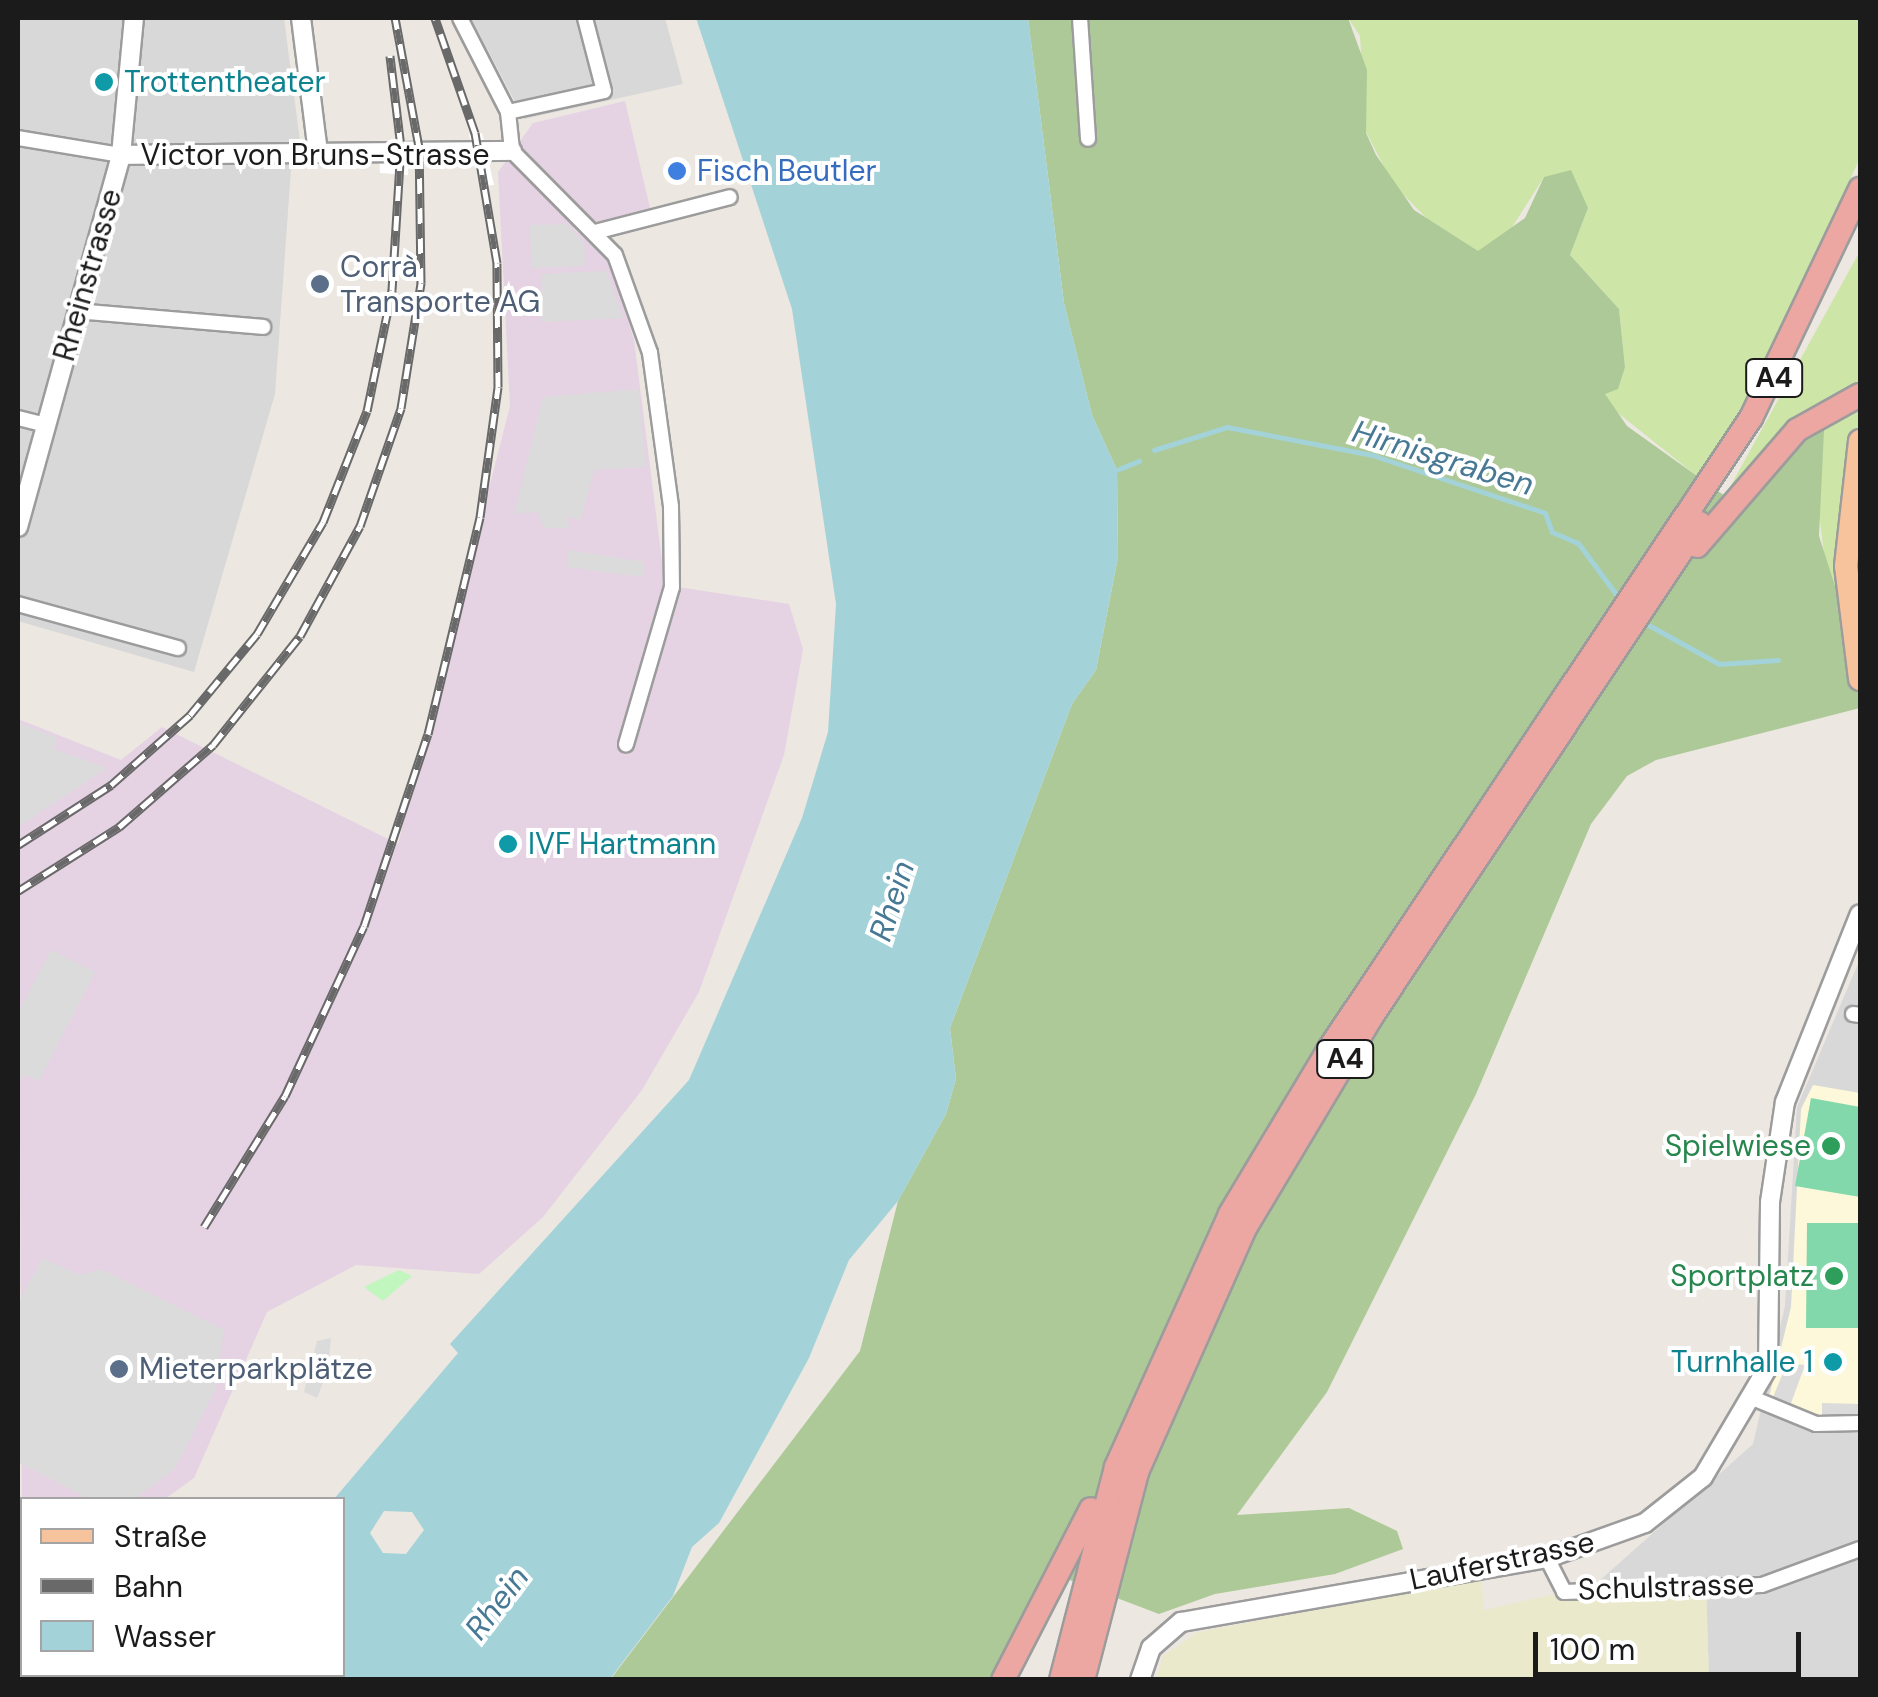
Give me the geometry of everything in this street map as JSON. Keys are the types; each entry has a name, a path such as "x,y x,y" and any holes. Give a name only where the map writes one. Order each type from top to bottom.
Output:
{"highway":[{"name":"A4","path":"1083,1680 1137,1472 1222,1272 1323,1093 1598,663 1635,624 1673,560 1774,376 1860,189"},
{"name":"A4","path":"1061,1680 1134,1421 1282,1124 1673,560 1783,391 1860,232"},
{"path":"1673,560 1792,436 1854,397"},
{"path":"1002,1680 1134,1421"}],"main road":[{"path":"1860,441 1846,566 1860,679"}],"street":[{"name":"Rheinstrasse","path":"18,527 121,156 134,18"},
{"path":"301,18 318,152"},
{"path":"460,18 508,112 512,150"},
{"path":"508,112 604,91 585,18"},
{"path":"1080,18 1088,138"},
{"path":"18,138 121,156"},
{"name":"Victor von Bruns-Strasse","path":"121,156 318,152 336,159 512,150 595,232 622,270 650,353 672,507 672,587 626,744"},
{"path":"595,232 730,197"},
{"path":"77,311 263,327"},
{"path":"18,418 46,425"},
{"path":"18,604 178,648"},
{"name":"Lauferstrasse","path":"1140,1680 1150,1648 1192,1618 1547,1558 1667,1510 1703,1477 1755,1399 1772,1338 1770,1202 1784,1102 1860,916"},
{"path":"1755,1399 1816,1424 1860,1423"},
{"name":"Schulstrasse","path":"1547,1558 1564,1592 1762,1585 1860,1549"}],"shaded area":[{"path":"18,18 284,18 301,149 291,169 275,394 194,672 18,621"},
{"path":"471,18 665,18 683,84 524,119"},
{"path":"625,101 650,208 573,228 611,263 634,340 665,585 789,604 803,649 784,755 699,992 642,1090 543,1217 479,1274 356,1265 267,1312 194,1478 168,1497 22,1497 18,719 121,760 162,727 398,844 510,406 498,172 533,123"},
{"path":"567,224 584,244 586,266 531,268 530,225"},
{"path":"607,271 623,318 541,322 542,274"},
{"path":"638,389 646,467 594,470 581,520 566,516 570,528 544,528 537,512 514,514 543,397"},
{"path":"569,550 644,562 642,577 566,567"},
{"path":"18,722 57,738 54,749 107,768 18,827"},
{"path":"51,950 95,972 39,1081 26,1075 18,1082 18,1012"},
{"path":"1860,959 1860,1679 1709,1679 1706,1588 1589,1590 1753,1444 1785,1306 1797,1107"},
{"path":"1813,1085 1860,1093 1860,1414 1816,1417 1769,1397 1791,1307 1801,1109"},
{"name":"Mieterparkplätze","path":"42,1258 80,1275 101,1269 224,1330 215,1390 175,1469 137,1497 85,1497 18,1462 18,1305"},
{"path":"331,1338 328,1370 317,1398 304,1392 317,1341"},
{"path":"1787,1363 1805,1365 1787,1414 1769,1407"},
{"path":"1822,1403 1860,1404 1860,1423 1822,1424"}],"green space":[{"path":"1028,18 1348,18 1367,70 1366,133 1376,155 1414,210 1478,251 1525,218 1544,177 1571,170 1588,208 1570,255 1619,309 1625,367 1618,389 1605,394 1627,426 1725,496 1825,410 1819,536 1850,633 1860,441 1860,708 1656,760 1627,776 1591,824 1476,1094 1327,1392 1237,1515 1349,1508 1397,1531 1403,1549 1335,1574 1215,1594 1159,1614 1059,1576 1003,1679 610,1680 860,1351 898,1201 946,1114 956,1079 950,1028 1072,704 1096,670 1118,557 1117,470 1092,415 1064,303"},
{"path":"1348,18 1860,18 1858,162 1763,372 1698,477 1608,405 1604,393 1625,367 1619,309 1570,255 1588,208 1544,177 1504,240 1478,252 1446,238 1393,184 1366,132 1360,36"},
{"path":"1860,251 1860,441 1851,637 1828,585 1818,506 1725,496"},
{"name":"Spielwiese","path":"1811,1098 1860,1107 1860,1197 1795,1186"},
{"name":"Sportplatz","path":"1807,1223 1860,1223 1860,1328 1806,1328"},
{"path":"399,1270 412,1276 383,1301 364,1287"},
{"path":"1481,1579 1484,1610 1564,1592 1706,1588 1709,1679 1156,1680 1163,1656 1198,1632"}],"water":[{"name":"Rhein","path":"696,18 1028,18 1064,303 1092,415 1117,470 1118,557 1096,670 1072,704 950,1028 956,1079 946,1114 898,1201 849,1260 809,1358 719,1523 692,1547 673,1596 610,1679 228,1679 345,1677 345,1497 336,1497 458,1353 450,1344 689,1080 802,818 828,732 836,604 792,309","holes":["384,1511 412,1512 424,1530 406,1554 383,1553 370,1533"]}],"pier":[{"path":"482,133 494,185 480,186 469,134"},
{"path":"408,147 408,175 380,173 379,148"}],"waterway":[{"name":"Hirnisgraben","path":"1154,450 1227,427 1372,455 1545,513 1552,532 1578,543 1621,601"},
{"name":"Hirnisgraben","path":"1114,471 1139,461"},
{"name":"Hirnisgraben","path":"1643,622 1719,664 1778,660"}],"railway":[{"path":"18,891 119,827 213,745 300,636 360,526 401,408 421,283 419,147 395,18"},
{"path":"204,1227 285,1096 364,926 428,734 480,517 498,387 497,263 475,133 435,18"},
{"path":"18,845 111,785 190,715 257,634 323,522 367,411 392,290 401,147 390,56"}],"place":[{"name":"Trottentheater","path":"104,82"},
{"name":"Fisch Beutler","path":"677,171"},
{"name":"Corrà Transporte AG","path":"320,284"},
{"name":"IVF Hartmann","path":"508,844"},
{"name":"Spielwiese","path":"1831,1146"},
{"name":"Sportplatz","path":"1834,1276"},
{"name":"Turnhalle 1","path":"1833,1362"},
{"name":"Mieterparkplätze","path":"119,1369"}]}
